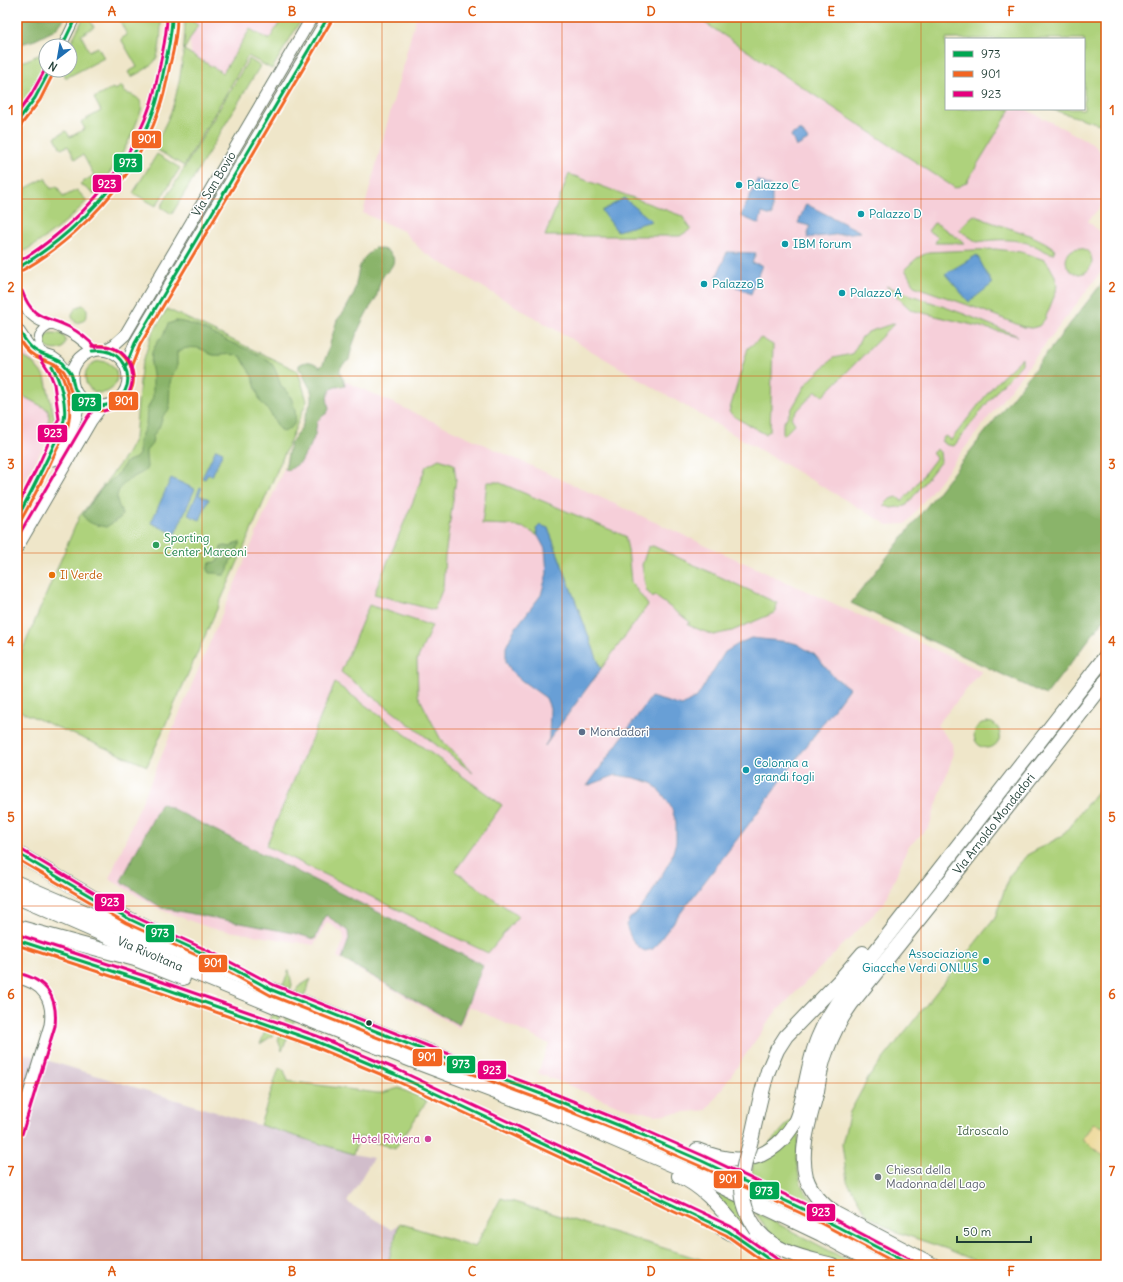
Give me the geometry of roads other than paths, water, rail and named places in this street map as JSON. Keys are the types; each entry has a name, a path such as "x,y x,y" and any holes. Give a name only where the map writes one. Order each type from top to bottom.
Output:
{"highway":[{"name":"Via Arnoldo Mondadori","path":"452,1061 529,1082 605,1110 706,1153 734,1159 750,1158 762,1155 781,1141 789,1132 794,1123 798,1114 812,1054 818,1036 834,1008 866,963 1106,656"},
{"name":"Via Arnoldo Mondadori","path":"933,1265 830,1210 815,1194 809,1184 804,1160 805,1139 826,1052 848,1008 1106,681"},
{"path":"17,853 129,919 210,957 272,990"},
{"name":"Via Rivoltana","path":"17,883 131,933 452,1061 541,1094 702,1160 811,1213 911,1265"},
{"name":"Via Rivoltana","path":"17,898 280,1008 581,1125 712,1182 821,1234 878,1265"},
{"path":"832,1265 781,1250 768,1241 757,1230 746,1211 742,1192 742,1180 747,1153 768,1070 776,1050 786,1036 839,981 867,949 889,928 898,923"},
{"path":"17,926 135,959 216,992 280,1008"},
{"path":"581,1125 611,1145 689,1181 721,1208 758,1251"},
{"path":"720,1227 738,1237 777,1265"}],"main road":[{"name":"Via San Bovio","path":"105,350 114,345 125,335 312,17"},
{"name":"Via San Bovio","path":"126,366 135,343 328,17"},
{"path":"22,507 41,480 72,429 78,410 77,395 72,384 74,366 84,355 92,351 105,350 117,355 126,366 128,378 127,386 124,393 115,402 102,406 88,404 77,395"},
{"path":"17,518 44,466 64,420 64,410 59,383 54,369 44,354"},
{"path":"17,548 91,421 102,406"},
{"path":"17,978 30,982 41,989 46,994 51,1012 50,1025 17,1133"}],"street":[{"path":"66,38 76,17"},
{"path":"17,268 45,251 80,222 98,203 118,178 142,140 161,88 168,54 172,17"},
{"path":"17,122 31,105 46,78"},
{"path":"17,293 22,305 31,315 41,322 53,325 71,333 92,351"},
{"path":"44,354 38,346 40,335 46,327 53,325"},
{"path":"17,326 36,351 53,356 60,361 72,376"},
{"path":"17,940 150,983 315,1041 394,1074 720,1227"}],"water":[{"path":"801,130 808,140 796,147 791,135"},
{"path":"757,180 772,187 772,216 762,213 759,224 741,216"},
{"path":"624,198 652,221 617,231 602,211"},
{"path":"806,204 861,232 807,238 810,226 798,223"},
{"path":"727,252 756,253 752,263 762,265 751,294 716,278"},
{"path":"977,255 992,284 969,302 945,274"},
{"path":"216,449 223,452 212,476 208,474 205,479 202,478"},
{"path":"171,478 195,489 175,534 151,523"},
{"path":"200,487 202,488 199,495 209,499 200,520 188,515"},
{"path":"540,525 548,528 601,669 544,747 549,739 550,708 546,698 512,672 506,662 506,647 514,630 541,595 547,573 545,549 536,529"},
{"path":"751,638 797,644 814,654 833,676 849,688 755,816 653,949 645,951 638,947 633,941 626,925 630,918 635,915 648,899 671,859 676,842 676,822 671,807 664,796 652,783 635,778 616,775 587,786 651,697 682,706 697,697 725,652"}],"place":[{"name":"Palazzo C","path":"739,185"},
{"name":"Palazzo D","path":"861,214"},
{"name":"IBM forum","path":"785,244"},
{"name":"Palazzo B","path":"704,284"},
{"name":"Palazzo A","path":"842,293"},
{"name":"Sporting Center Marconi","path":"156,545"},
{"name":"Il Verde","path":"52,575"},
{"name":"Mondadori","path":"582,732"},
{"name":"Colonna a grandi fogli","path":"746,770"},
{"name":"Associazione Giacche Verdi ONLUS","path":"986,961"},
{"name":"Hotel Riviera","path":"428,1139"},
{"name":"Chiesa della Madonna del Lago","path":"878,1177"}],"park label":[{"name":"Idroscalo","path":"983,1131"}]}
